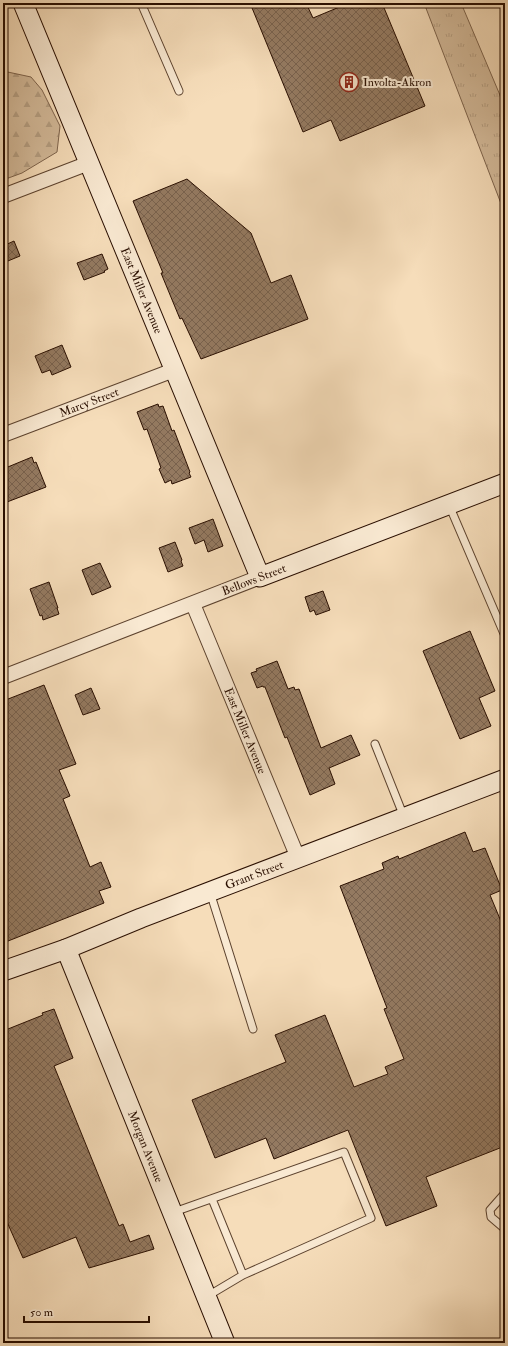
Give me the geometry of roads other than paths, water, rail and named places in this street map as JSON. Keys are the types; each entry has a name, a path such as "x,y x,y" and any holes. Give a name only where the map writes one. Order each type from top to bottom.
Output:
{"street":[{"name":"East Miller Avenue","path":"23,3 260,577"},
{"path":"3,196 89,163"},
{"name":"Marcy Street","path":"3,435 174,370"},
{"name":"Bellows Street","path":"3,677 505,483"},
{"name":"East Miller Avenue","path":"193,604 298,858"},
{"name":"Grant Street","path":"3,971 66,949 124,925 505,779"},
{"name":"Morgan Avenue","path":"66,949 225,1343"}],"lane":[{"path":"141,3 178,92"},
{"path":"449,505 505,636"},
{"path":"375,744 404,817"},
{"path":"210,892 253,1029"},
{"path":"172,1213 344,1152 371,1218 243,1274 206,1297"},
{"path":"505,1193 490,1210 491,1217 505,1229"},
{"path":"212,1199 243,1274"}],"place":[{"name":"Involta-Akron","path":"349,82"}]}
